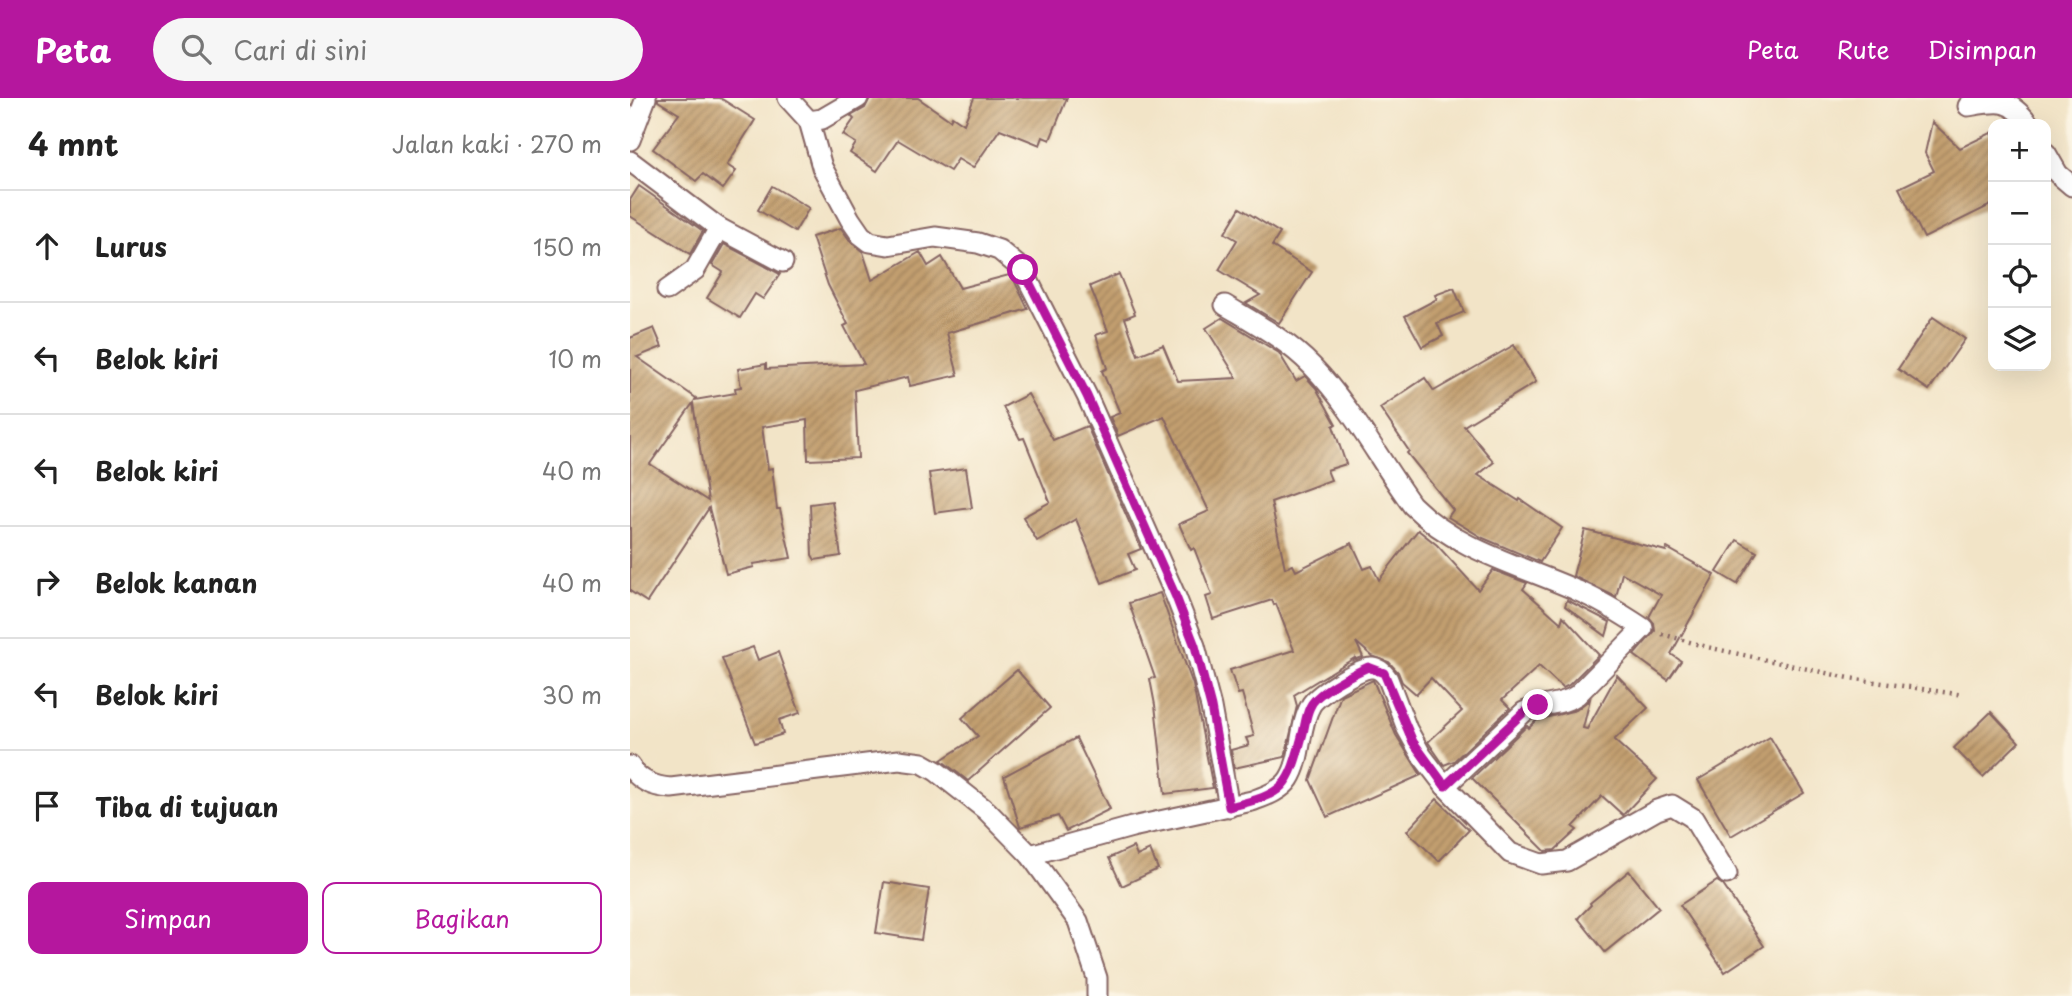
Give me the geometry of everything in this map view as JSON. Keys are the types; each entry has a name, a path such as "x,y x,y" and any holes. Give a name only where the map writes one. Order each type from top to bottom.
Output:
{"street":[{"path":"630,140 646,98"},
{"path":"788,98 809,121 822,167 850,219 861,235 870,242 888,245 935,237 978,243 999,250 1023,270 1092,407 1181,609 1195,646 1211,707 1229,807"},
{"path":"809,121 822,119 858,98"},
{"path":"1968,106 2005,102 2013,105 2025,119"},
{"path":"630,161 719,228 783,262"},
{"path":"2051,162 2058,174 2072,186"},
{"path":"667,290 695,270 719,228"},
{"path":"1224,305 1266,329 1312,365 1405,496 1426,520 1470,548 1580,592 1643,628 1577,695 1567,701 1538,705 1524,712 1445,786"},
{"path":"1030,855 1132,827 1252,801 1281,788 1293,770 1311,704 1347,677 1368,667 1384,673 1413,742 1445,786 1510,853 1541,864 1567,861 1657,810 1672,805 1693,818 1727,874"},
{"path":"630,766 646,783 671,788 908,759 936,771 988,811 1030,855 1078,921 1097,978 1097,996"}],"path":[{"path":"1643,628 1707,647 1849,678 1963,695"}],"building":[{"path":"658,98 720,98 755,120 727,165 736,171 723,189 703,174 696,181 653,149 679,114 658,101"},
{"path":"870,98 918,98 950,120 952,116 964,124 974,98 1067,98 1050,140 1043,137 1040,145 1000,129 973,168 958,159 950,171 898,140 877,171 850,153 856,143 843,135 854,119 851,116 865,108"},
{"path":"1932,122 1960,148 1988,134 1988,206 1924,238 1899,188 1934,171 1925,153"},
{"path":"639,186 703,231 690,254 630,216 630,200"},
{"path":"772,186 809,208 795,232 758,210"},
{"path":"1240,208 1280,233 1272,246 1312,272 1279,323 1246,303 1260,295 1219,270 1237,240 1225,233"},
{"path":"841,228 863,252 872,280 920,252 928,266 942,257 960,288 1009,275 1028,309 947,333 958,375 910,386 908,377 855,390 858,458 808,460 807,420 762,427 768,469 772,468 777,509 780,509 791,558 753,564 754,567 726,574 709,508 647,602 630,591 630,338 654,328 662,347 637,357 696,398 695,400 736,393 735,388 741,387 738,369 766,364 766,369 864,364 844,326 848,324 828,285 812,237","holes":["693,403 708,501 650,464"]},
{"path":"724,244 780,274 763,299 755,294 740,318 707,298 723,272 712,265"},
{"path":"1119,274 1135,314 1125,318 1138,355 1163,345 1178,381 1237,378 1206,328 1222,318 1279,353 1296,381 1305,376 1316,388 1336,424 1333,426 1346,464 1327,470 1331,480 1271,502 1285,568 1293,565 1296,571 1352,543 1364,569 1372,566 1379,580 1418,530 1437,545 1478,590 1493,570 1527,583 1523,589 1561,623 1563,616 1599,655 1563,688 1539,666 1502,700 1510,708 1454,761 1444,765 1428,742 1462,711 1431,678 1416,694 1402,682 1389,662 1372,656 1356,642 1363,657 1354,660 1356,657 1294,695 1297,706 1285,757 1234,768 1231,750 1249,745 1246,738 1254,736 1242,693 1238,694 1230,670 1294,650 1272,600 1213,619 1206,597 1212,595 1194,548 1191,550 1179,524 1209,511 1164,416 1118,436 1110,417 1120,413 1102,371 1107,368 1096,335 1108,331 1090,286"},
{"path":"1454,288 1464,312 1437,323 1443,336 1422,347 1405,316 1437,299 1435,295"},
{"path":"1933,317 1965,339 1929,390 1898,369"},
{"path":"1514,345 1536,382 1464,426 1494,462 1478,475 1519,501 1520,499 1562,528 1540,562 1483,538 1448,517 1453,510 1407,453 1409,451 1380,408 1425,378 1434,391"},
{"path":"1028,394 1053,440 1087,426 1141,549 1128,554 1135,570 1102,583 1076,519 1037,541 1023,517 1050,502 1024,438 1020,439 1003,407"},
{"path":"966,468 972,508 935,513 929,473"},
{"path":"832,501 841,556 815,560 812,555 810,504"},
{"path":"1585,530 1666,551 1667,548 1715,575 1671,654 1681,661 1668,680 1634,655 1655,631 1654,623 1649,617 1661,595 1622,573 1616,597 1573,576"},
{"path":"1737,540 1757,552 1737,584 1717,572"},
{"path":"1160,593 1193,685 1213,788 1165,794 1150,679 1155,678 1129,603"},
{"path":"1567,600 1610,622 1606,636 1565,606"},
{"path":"753,647 758,660 778,652 800,713 779,720 783,734 755,743 722,658"},
{"path":"1017,670 1050,708 968,781 941,760 978,736 962,718"},
{"path":"1617,675 1648,708 1614,740 1657,779 1623,815 1602,796 1573,827 1577,830 1555,850 1545,851 1472,778 1527,726 1529,728 1537,720 1576,710 1590,699 1583,728 1587,729"},
{"path":"1373,680 1396,735 1421,775 1327,817 1310,780 1341,695"},
{"path":"1991,712 2019,742 1983,777 1954,748"},
{"path":"1770,737 1804,793 1731,836 1698,780"},
{"path":"1076,738 1110,809 1066,831 1058,816 1020,827 1004,776"},
{"path":"1437,799 1469,830 1439,861 1407,831"},
{"path":"1133,847 1137,856 1150,850 1158,869 1122,886 1109,858"},
{"path":"1629,871 1659,908 1605,952 1578,918 1590,903"},
{"path":"1717,881 1723,885 1764,946 1725,972 1680,905"},
{"path":"884,882 929,889 921,940 876,933"}],"route":[{"path":"1023,270 1119,465 1195,646 1221,752 1229,807 1252,801 1281,788 1293,770 1311,704 1347,677 1368,667 1379,670 1388,679 1413,742 1445,786 1524,712 1538,705"}]}
